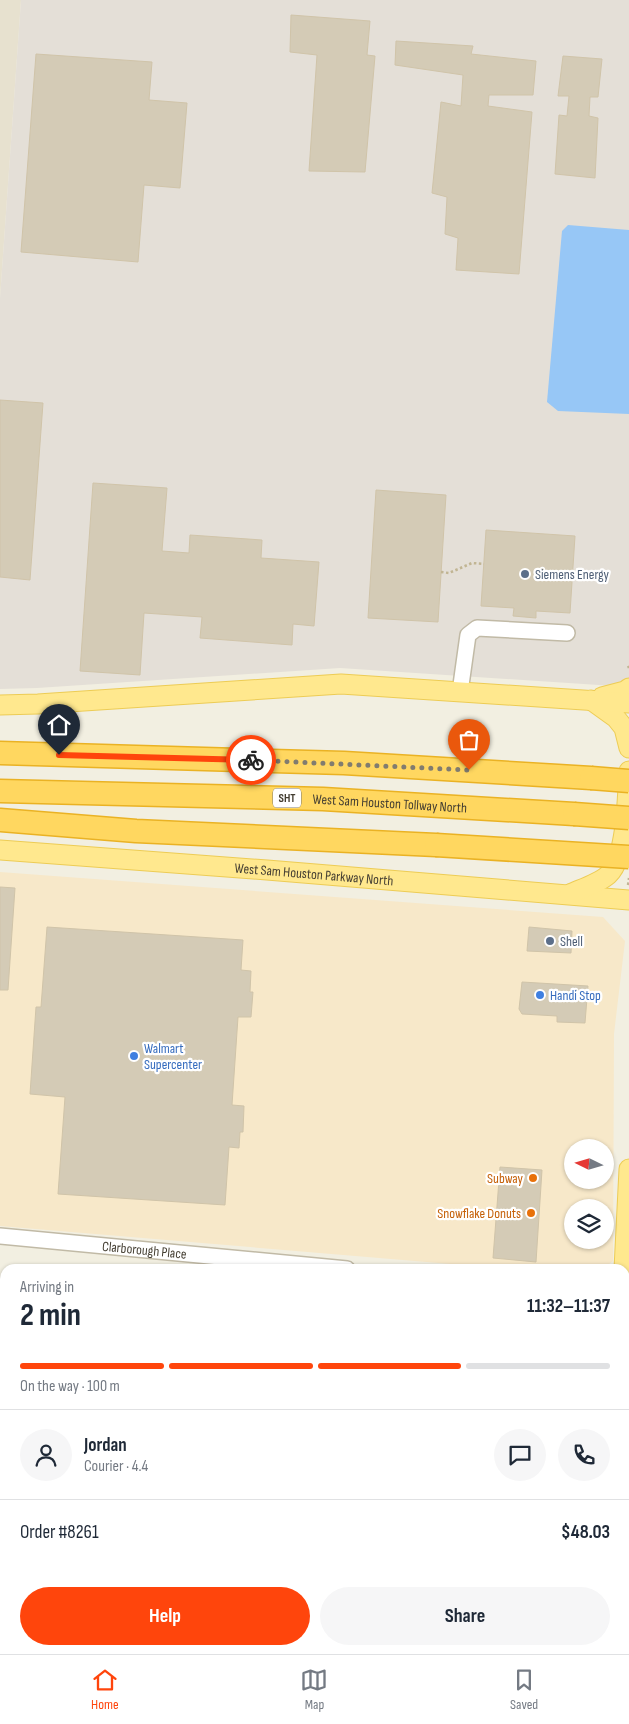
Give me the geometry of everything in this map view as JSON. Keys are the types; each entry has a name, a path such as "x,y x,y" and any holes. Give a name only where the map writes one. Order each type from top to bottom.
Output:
{"highway":[{"path":"0,754 328,762 629,781"},
{"name":"West Sam Houston Tollway North","path":"0,791 323,799 629,818"},
{"path":"0,820 136,831 436,845 629,857"}],"main road":[{"path":"0,705 340,684 629,703"},
{"path":"591,700 625,691 629,688"},
{"path":"591,700 616,718 624,728 629,748"},
{"path":"570,894 608,875 616,865 622,846 629,771"},
{"name":"West Sam Houston Parkway North","path":"0,850 570,894 629,893"},
{"path":"624,1264 629,1169"}],"street":[{"path":"460,692 468,635 477,628 567,633"},
{"name":"Clarborough Place","path":"0,1236 294,1264"}],"path":[{"path":"442,572 449,573 472,563 484,564"},
{"path":"629,878 629,893"}],"shaded area":[{"path":"0,0 21,0 0,298"},
{"path":"21,0 629,0 629,687 340,668 0,689 0,298"},
{"path":"0,872 603,917 625,941 614,1034 614,1139 564,1139 564,1189 613,1189 613,1199 564,1199 564,1249 613,1249 613,1261 609,1264 451,1264 0,1226"}],"water":[{"path":"568,225 629,230 629,414 558,411 547,402 562,231"}],"building":[{"path":"291,15 370,21 367,55 375,56 365,172 309,171 317,55 290,52"},
{"path":"396,41 473,46 471,54 536,61 533,95 489,95 488,106 532,112 519,274 456,270 458,238 445,234 447,197 432,193 441,102 461,106 463,75 395,65"},
{"path":"36,54 152,62 149,100 187,103 180,188 144,185 138,262 21,252"},
{"path":"563,56 602,59 598,97 590,97 589,116 598,118 595,178 555,174 559,115 567,116 569,96 558,96"},
{"path":"0,400 43,403 30,580 0,577"},
{"path":"93,483 167,488 162,551 189,553 190,535 262,540 261,558 319,562 314,626 293,624 292,645 200,638 202,617 144,613 140,675 80,671"},
{"path":"376,490 446,495 438,622 368,618"},
{"path":"486,530 575,536 570,613 536,611 536,618 513,616 514,608 481,606"},
{"path":"0,887 15,888 8,990 0,990"},
{"name":"Walmart Supercenter","path":"47,927 243,940 241,970 251,971 250,992 253,992 251,1017 238,1017 232,1105 244,1106 243,1132 240,1132 239,1148 229,1147 225,1205 58,1194 65,1097 30,1094 36,1007 41,1007"},
{"name":"Shell","path":"529,927 572,931 571,953 527,951"},
{"path":"522,982 588,986 585,1023 557,1022 557,1016 522,1014 519,1009"},
{"path":"500,1167 542,1170 536,1262 493,1258"}],"way so far":[{"path":"251,760 469,770"}],"place":[{"name":"Siemens Energy","path":"525,574"},
{"name":"Shell","path":"550,941"},
{"name":"Handi Stop","path":"540,995"},
{"name":"Walmart Supercenter","path":"134,1056"},
{"name":"Subway","path":"533,1178"},
{"name":"Snowflake Donuts","path":"531,1213"}],"route":[{"path":"59,755 251,760"}]}
